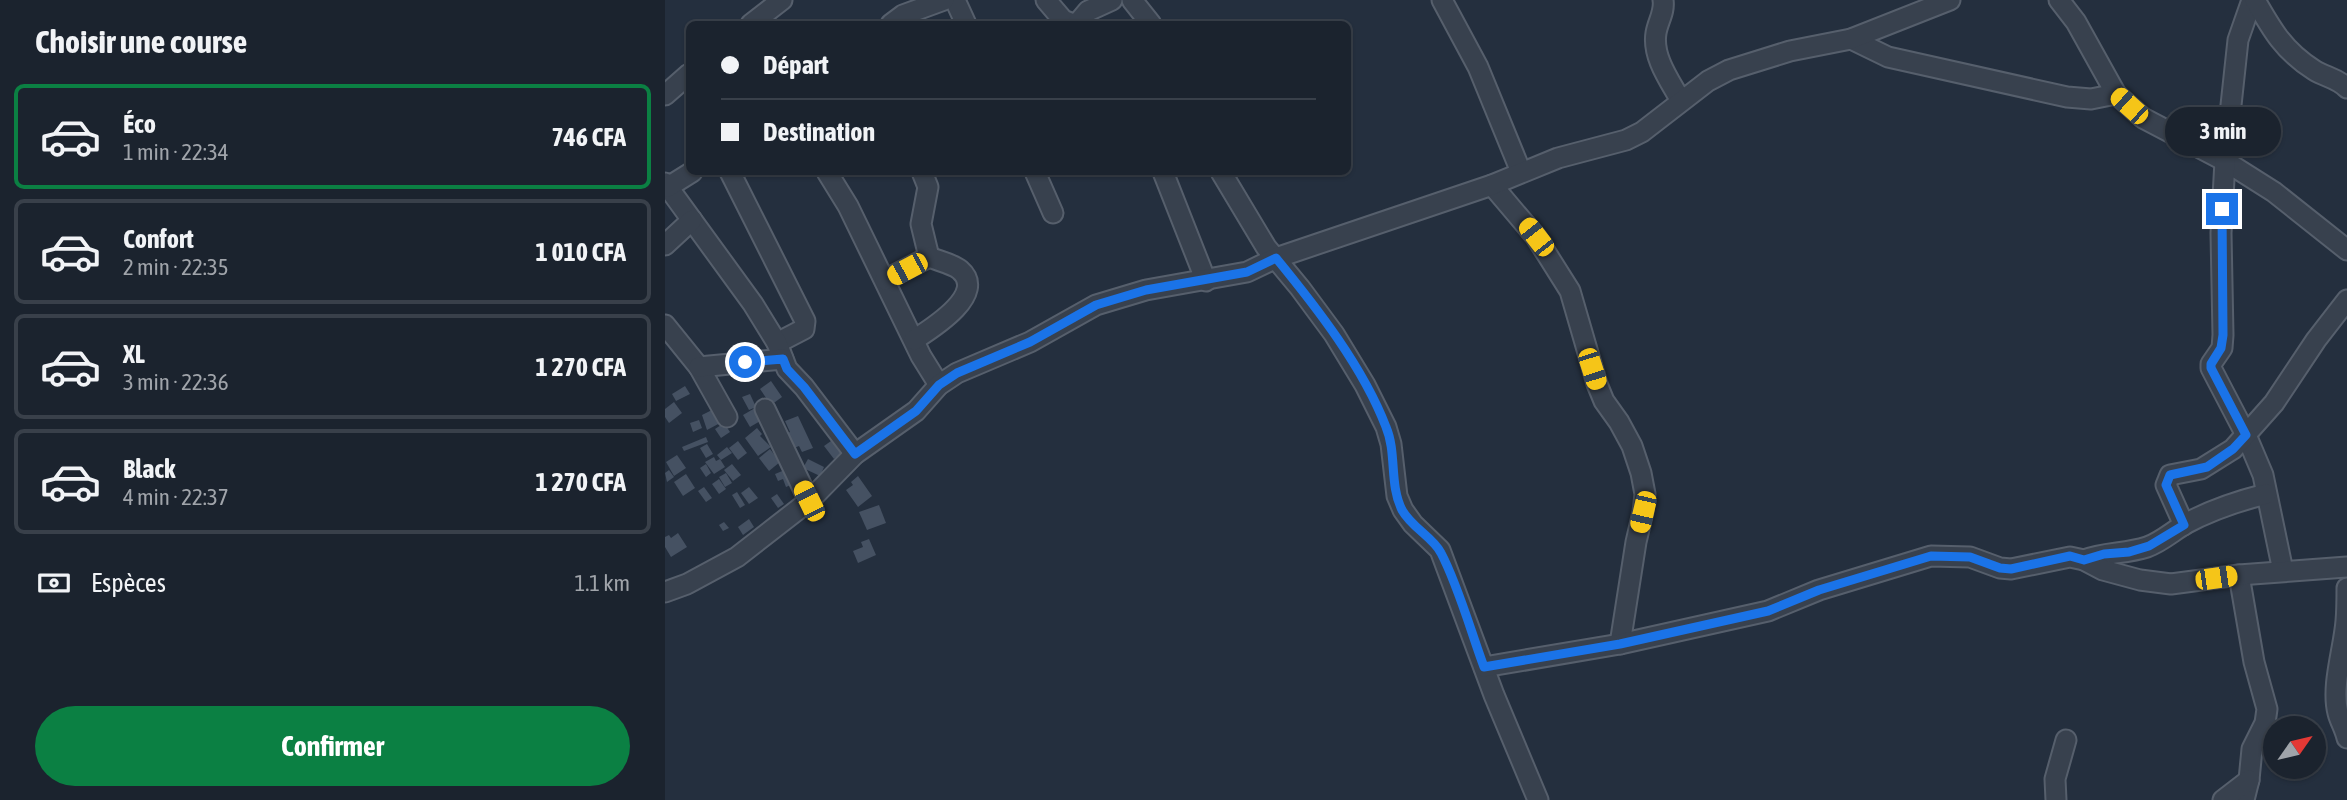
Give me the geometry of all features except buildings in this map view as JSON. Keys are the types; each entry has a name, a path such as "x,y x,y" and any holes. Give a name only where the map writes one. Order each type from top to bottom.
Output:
{"street":[{"path":"755,21 782,0"},
{"path":"895,21 903,15 944,0"},
{"path":"955,0 964,21"},
{"path":"1046,0 1066,21"},
{"path":"1078,21 1089,11 1112,0"},
{"path":"1442,0 1478,67 1521,172"},
{"path":"1663,0 1664,9 1654,42 1662,67 1681,101"},
{"path":"665,592 687,584 737,557 809,501 855,454 916,411 939,385 957,373 1030,342 1096,305 1146,290 1247,272 1276,258 1492,185 1558,158 1626,140 1728,69 1790,51 1851,39 1950,0"},
{"path":"2059,0 2076,22 2116,94 2143,118 2225,161 2274,192 2347,250"},
{"path":"2254,0 2291,55 2317,72 2339,80 2347,88"},
{"path":"2254,0 2238,40 2225,161 2221,233 2223,335 2221,348 2211,368 2246,435 2263,475 2283,571"},
{"path":"1131,1 1148,21"},
{"path":"1851,39 1888,57 2067,97 2091,99 2116,94"},
{"path":"665,95 686,77"},
{"path":"686,175 667,185 731,272 780,351 787,369 855,454"},
{"path":"699,367 780,351 804,329 805,321 732,175"},
{"path":"829,175 848,206 939,385"},
{"path":"923,175 928,187 921,224 929,257"},
{"path":"1038,175 1053,213"},
{"path":"1164,175 1206,281"},
{"path":"1223,175 1266,247 1333,334 1365,385 1386,427 1391,444 1397,496 1413,524 1440,550 1538,800"},
{"path":"1492,185 1536,237 1570,291 1597,384 1604,401 1632,446 1641,473 1645,494 1643,512 1620,644"},
{"path":"665,245 692,220"},
{"path":"885,280 929,257 959,269 966,278 967,295 939,324 914,340"},
{"path":"2184,525 2166,485 2170,475 2207,467 2233,449 2274,403 2316,340 2347,300"},
{"path":"665,325 699,367 727,417"},
{"path":"765,409 809,501"},
{"path":"2084,560 2149,546 2184,525 2231,503 2266,494"},
{"path":"1484,667 1620,644 1768,611 1819,590 1931,556 1970,557 2000,568 2011,569 2070,556 2103,570 2140,580 2171,584 2239,575 2347,567"},
{"path":"2239,575 2254,662 2267,709 2265,723 2252,749 2244,800"},
{"path":"2347,588 2337,701 2347,738"},
{"path":"2056,800 2055,779 2066,740"},
{"path":"2223,800 2249,780"}],"route":[{"path":"745,362 783,359 787,369 855,454 916,411 939,385 957,373 1030,342 1096,305 1146,290 1247,272 1276,258 1333,334 1365,385 1386,427 1391,444 1397,496 1413,524 1440,550 1484,667 1620,644 1768,611 1819,590 1931,556 1970,557 2000,568 2011,569 2070,556 2084,560 2104,554 2129,552 2162,539 2184,525 2166,485 2170,475 2207,467 2233,449 2246,435 2211,368 2221,348 2223,335 2222,209"}]}
